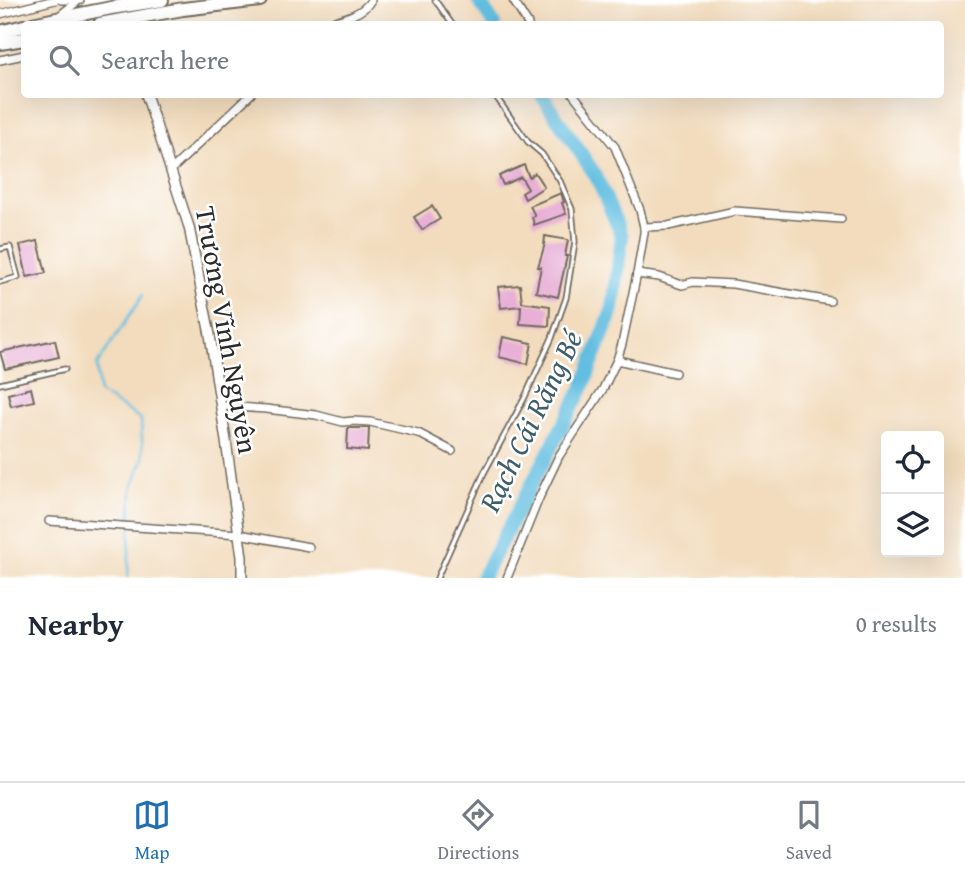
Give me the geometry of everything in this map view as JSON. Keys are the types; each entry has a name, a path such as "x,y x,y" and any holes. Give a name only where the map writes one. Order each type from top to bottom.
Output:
{"highway":[{"path":"46,21 109,4 163,6 256,1"},
{"path":"126,21 163,6"},
{"path":"0,32 21,27"},
{"path":"0,43 21,40"}],"street":[{"path":"0,14 55,0"},
{"path":"61,0 79,0"},
{"path":"55,19 79,0"},
{"path":"333,21 353,15 368,6 371,0"},
{"path":"513,0 526,21"},
{"path":"0,60 21,56"},
{"name":"Trương Vĩnh Nguyên","path":"147,98 189,227 210,335 239,534 242,578"},
{"path":"171,170 247,98"},
{"path":"507,578 559,456 603,389 617,360 637,274 644,227 640,210 615,148 576,98"},
{"path":"644,227 668,226 735,211 841,219"},
{"path":"637,274 659,277 682,285 693,282 733,284 830,301"},
{"path":"617,360 675,373"},
{"path":"220,406 316,415 343,422 370,422 418,433 452,451"},
{"path":"49,521 239,534 309,547"}],"lane":[{"path":"435,0 450,21"},
{"path":"437,578 484,473 524,399 552,338 566,298 574,252 572,209 560,181 542,154 523,136 497,98"},
{"path":"0,249 10,247 18,277 0,282"},
{"path":"0,384 65,369"}],"building":[{"path":"524,165 529,177 535,173 544,187 525,199 522,193 528,189 521,177 503,185 499,176"},
{"path":"561,193 566,214 534,225 532,217 535,216 530,206"},
{"path":"432,206 440,219 422,230 414,217"},
{"path":"545,236 568,240 558,297 536,292"},
{"path":"38,241 46,273 27,277 20,245"},
{"path":"520,285 522,302 550,306 549,326 520,324 521,306 501,308 498,287"},
{"path":"503,337 532,343 528,364 499,357"},
{"path":"55,340 59,357 5,369 0,352"},
{"path":"31,388 34,401 11,406 8,394"},
{"path":"348,428 369,428 368,451 347,449"}],"waterway":[{"name":"Rạch Cái Răng Bé","path":"478,0 492,21"},
{"name":"Rạch Cái Răng Bé","path":"482,578 583,387 613,308 622,236 596,176 544,98"},
{"path":"128,578 132,489 143,458 141,419 99,393 97,365 143,295"}]}
